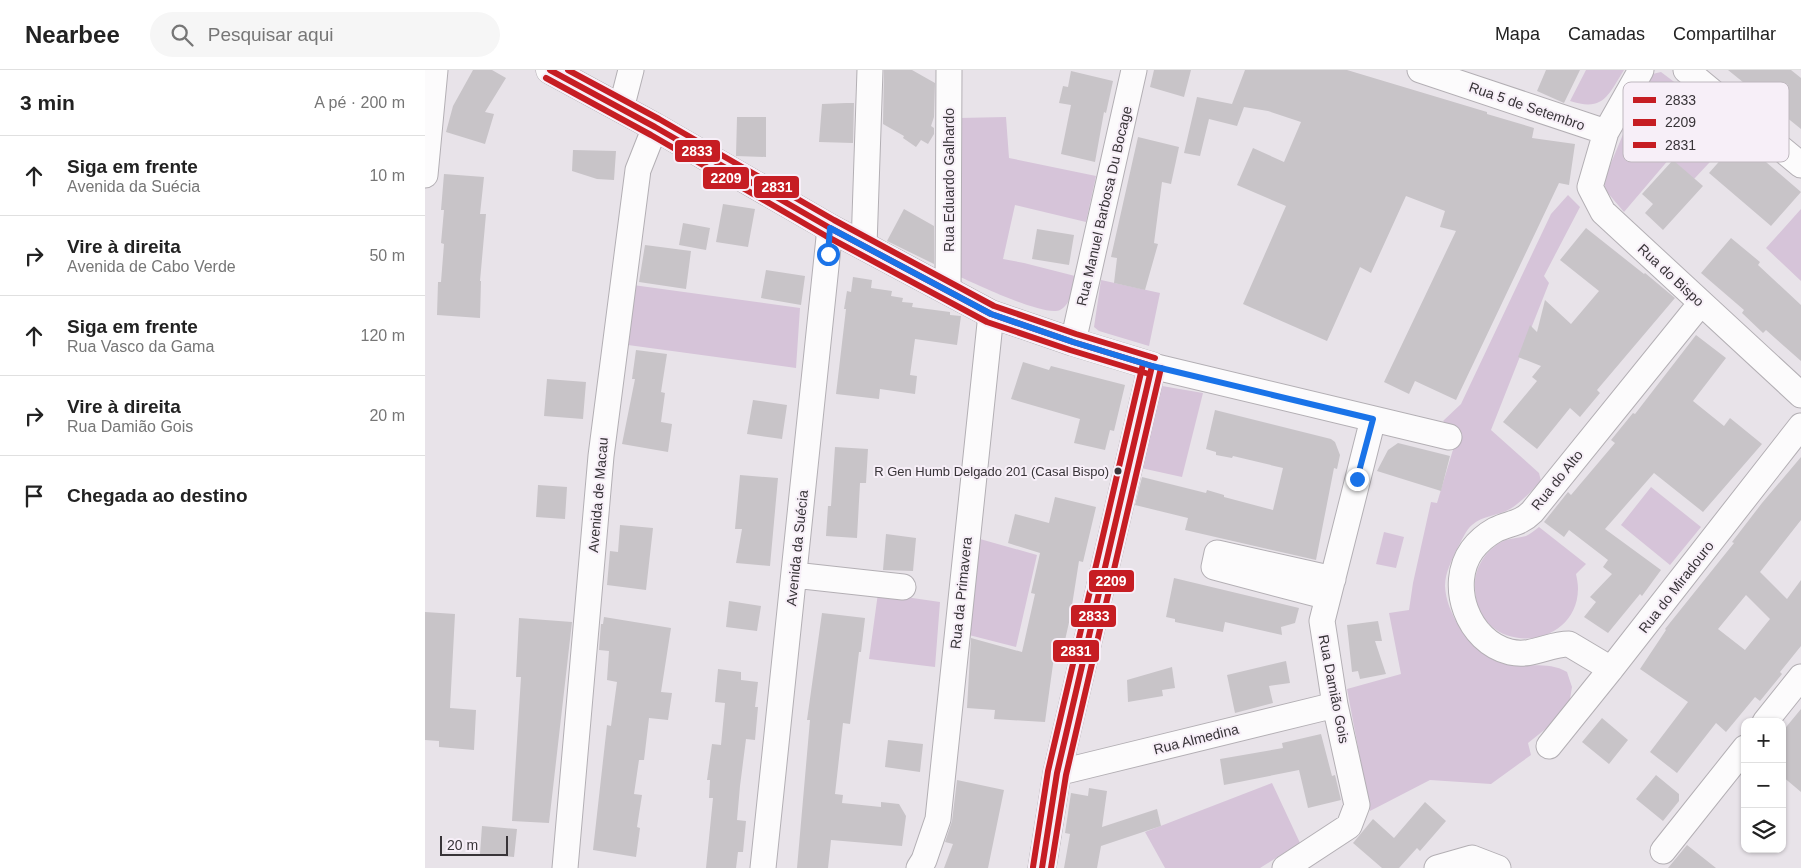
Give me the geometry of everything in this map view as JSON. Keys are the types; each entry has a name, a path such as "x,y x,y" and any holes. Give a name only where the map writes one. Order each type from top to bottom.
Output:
{"street":[{"path":"425,175 435,70"},
{"path":"550,70 655,127 830,228 991,314 1152,366 1449,437"},
{"path":"621,109 631,70"},
{"path":"864,246 871,70"},
{"name":"Rua Eduardo Galhardo","path":"948,291 949,70"},
{"name":"Rua Manuel Barbosa Du Bocage","path":"1073,342 1134,70"},
{"name":"Rua 5 de Setembro","path":"1420,70 1606,132"},
{"name":"Rua do Bispo","path":"1634,82 1641,70"},
{"path":"1686,70 1701,82"},
{"name":"Rua do Bispo","path":"1623,102 1606,132 1590,187 1603,212 1801,395"},
{"name":"Avenida de Macau","path":"565,868 601,456 638,170 655,127"},
{"path":"1789,155 1801,165"},
{"name":"Avenida da Suécia","path":"763,868 830,228"},
{"name":"Rua do Alto","path":"1611,670 1569,644 1562,644 1534,653 1522,654 1509,652 1495,646 1474,627 1467,614 1462,597 1461,580 1472,551 1483,538 1496,530 1517,523 1532,512 1701,303"},
{"name":"Rua da Primavera","path":"919,868 924,860 938,819 991,314"},
{"path":"1042,868 1057,773 1152,366"},
{"name":"Rua Damião Gois","path":"1285,868 1349,826 1357,805 1335,705 1323,621 1373,419"},
{"name":"Rua do Miradouro","path":"1549,746 1611,670 1801,426"},
{"path":"794,575 903,587"},
{"path":"1768,718 1801,677"},
{"name":"Rua Almedina","path":"1057,773 1335,705"},
{"path":"1663,851 1741,753"},
{"path":"1437,868 1472,858 1498,868"}],"shaded area":[{"path":"1586,70 1624,70 1609,94 1598,103 1581,104 1570,101"},
{"path":"1661,72 1674,82 1645,82 1648,75"},
{"path":"1006,117 1009,158 1096,176 1086,222 1015,205 1003,259 1075,276 1069,300 1060,310 1040,309 1025,304 958,276 959,118"},
{"path":"1623,134 1623,162 1667,162 1624,212 1607,192 1603,182"},
{"path":"1675,162 1710,162 1694,179"},
{"path":"1568,195 1580,207 1544,276 1549,283 1491,430 1539,473 1541,481 1514,506 1481,519 1470,527 1451,561 1445,586 1449,607 1460,627 1474,645 1490,658 1509,665 1548,666 1567,672 1572,687 1568,711 1528,743 1531,755 1491,784 1430,780 1370,811 1347,689 1401,674 1389,613 1409,610 1431,502 1437,503 1458,433 1443,421 1461,404 1551,214"},
{"path":"1801,209 1801,281 1766,248"},
{"path":"1101,280 1160,293 1149,346 1099,331 1094,327"},
{"path":"633,285 800,308 796,368 628,345"},
{"path":"1162,386 1203,393 1182,477 1141,468 1156,390"},
{"path":"1651,487 1701,527 1670,565 1621,525"},
{"path":"1539,527 1586,564 1576,574 1578,589 1573,610 1561,626 1544,635 1525,638 1506,635 1490,625 1479,607 1475,583 1476,573 1483,558 1498,544 1505,540 1526,536"},
{"path":"1384,532 1404,537 1396,568 1376,564"},
{"path":"980,539 1037,555 1016,647 969,635"},
{"path":"878,593 940,602 935,667 869,659"},
{"path":"1272,783 1300,843 1260,868 1165,868 1145,832"}],"building":[{"path":"473,70 492,70 506,78 485,112 494,114 485,144 446,132 453,106"},
{"path":"884,70 912,70 935,83 934,117 931,126 934,128 934,134 928,144 921,140 916,147 903,138 904,136 883,124"},
{"path":"1154,70 1191,70 1184,97 1150,87"},
{"path":"1245,70 1347,70 1534,128 1532,138 1575,144 1569,185 1559,183 1456,400 1415,381 1409,394 1384,382 1456,231 1440,227 1445,211 1406,196 1371,273 1360,267 1327,341 1243,304 1286,206 1237,185 1253,148 1284,162 1301,122 1268,111 1244,107 1237,126 1209,119 1200,156 1184,153 1197,97 1232,104"},
{"path":"1546,70 1580,70 1564,103 1537,91"},
{"path":"1728,70 1791,70 1801,78 1801,129 1789,119 1789,82 1743,82"},
{"path":"1071,71 1113,81 1106,113 1104,112 1095,162 1061,154 1071,105 1059,103 1063,86 1068,87"},
{"path":"854,103 853,143 819,142 822,104"},
{"path":"737,117 766,117 766,157 736,156"},
{"path":"1138,137 1179,147 1171,184 1162,182 1154,243 1158,244 1145,290 1114,283 1117,258 1111,257"},
{"path":"573,150 616,151 614,180 597,179 572,171"},
{"path":"1671,162 1675,162 1703,186 1663,230 1645,213 1653,204 1642,194"},
{"path":"1719,162 1766,162 1801,192 1771,226 1709,173"},
{"path":"444,174 484,177 480,214 486,214 480,281 480,318 437,315 438,282 441,282 444,244 441,243 444,210 441,210"},
{"path":"723,204 755,209 748,247 716,242"},
{"path":"904,209 934,226 934,264 887,241"},
{"path":"683,223 710,228 706,250 679,245"},
{"path":"1586,228 1675,298 1597,390 1600,393 1580,417 1570,408 1537,449 1503,422 1537,381 1532,377 1541,366 1518,357 1530,325 1537,332 1545,300 1571,324 1599,291 1560,260"},
{"path":"1037,229 1074,235 1069,265 1032,259"},
{"path":"1731,238 1760,262 1758,265 1801,305 1801,361 1766,330 1763,333 1742,313 1744,310 1701,273"},
{"path":"645,245 691,251 686,289 639,282"},
{"path":"766,270 805,276 801,305 761,298"},
{"path":"853,277 872,280 871,288 892,291 891,296 903,298 902,302 913,303 912,307 950,312 950,315 961,316 957,345 915,339 910,375 917,376 915,394 880,389 879,399 836,394 846,309 844,309 847,291 851,292"},
{"path":"1696,335 1726,358 1693,401 1724,426 1730,418 1762,444 1703,512 1654,473 1605,529 1661,570 1642,596 1640,594 1608,633 1584,617 1596,602 1590,597 1612,574 1603,567 1608,560 1569,530 1564,537 1544,522 1568,492 1571,495 1615,443 1611,440 1633,413 1635,414"},
{"path":"636,350 667,354 661,392 665,393 661,422 672,424 668,452 622,444 635,379 632,379"},
{"path":"1023,362 1049,370 1051,366 1125,385 1114,431 1110,430 1105,450 1074,443 1080,419 1011,399"},
{"path":"547,379 586,382 583,419 544,416"},
{"path":"753,400 787,405 782,439 747,434"},
{"path":"1215,410 1331,439 1335,442 1340,455 1337,469 1334,468 1316,560 1185,530 1188,518 1135,505 1142,477 1206,493 1207,490 1224,495 1224,497 1273,510 1283,468 1233,456 1232,458 1216,455 1216,452 1206,449"},
{"path":"1398,443 1450,456 1441,491 1377,471 1388,450"},
{"path":"835,447 868,449 866,483 860,483 857,538 826,536 828,506 831,506"},
{"path":"1801,457 1801,520 1760,572 1787,599 1801,580 1801,646 1780,672 1782,674 1760,701 1755,697 1726,732 1716,723 1677,773 1650,752 1688,702 1640,669 1665,629 1734,543 1732,542","holes":["1746,595 1770,619 1745,650 1718,629"]},
{"path":"740,475 778,478 770,566 736,563 742,529 735,529"},
{"path":"538,485 567,487 565,519 536,517"},
{"path":"1055,497 1096,507 1083,562 1079,561 1070,618 1061,658 1054,657 1045,722 994,719 995,710 967,708 971,638 1022,652 1035,594 1031,593 1040,553 1008,543 1015,514 1049,523"},
{"path":"620,525 653,528 646,590 607,585 610,551 618,552"},
{"path":"886,534 916,538 913,571 883,570"},
{"path":"1174,578 1299,608 1295,623 1281,627 1282,635 1225,622 1223,632 1175,622 1175,619 1166,617"},
{"path":"729,601 761,606 757,631 726,627"},
{"path":"425,612 455,614 450,708 476,710 474,750 439,747 439,741 425,740"},
{"path":"822,613 865,618 850,724 843,723 835,794 843,795 842,803 881,807 881,802 899,804 906,816 902,846 831,840 828,868 797,868 810,720 807,720"},
{"path":"604,617 671,628 661,692 672,693 668,720 649,718 644,760 639,760 634,794 642,795 637,827 640,828 636,857 593,850 607,725 611,726 617,682 607,680 609,651 599,650 601,624 603,624"},
{"path":"519,618 572,622 549,823 512,821 521,677 516,677"},
{"path":"1378,621 1382,641 1375,641 1386,674 1360,679 1358,671 1352,672 1347,625"},
{"path":"1286,661 1290,683 1269,686 1273,703 1235,713 1227,675"},
{"path":"1172,667 1175,688 1162,690 1163,696 1128,702 1127,680"},
{"path":"718,669 741,672 741,680 758,682 755,707 758,707 755,740 746,739 740,786 737,820 746,821 743,852 738,852 736,868 706,868 713,798 709,798 710,780 707,780 712,744 721,745 725,703 715,702"},
{"path":"1801,709 1801,792 1786,779 1786,727"},
{"path":"1602,718 1628,740 1609,764 1582,742"},
{"path":"1321,734 1332,776 1335,775 1341,800 1308,808 1299,770 1224,785 1220,759 1283,748 1282,743"},
{"path":"888,740 923,744 920,772 885,767"},
{"path":"1656,775 1679,794 1679,801 1663,821 1636,799"},
{"path":"957,780 1004,790 988,868 944,868 953,844 945,842 952,821"},
{"path":"1089,788 1107,791 1102,827 1157,809 1161,826 1101,846 1097,868 1064,868 1070,834 1065,833 1071,793 1088,796"},
{"path":"1425,802 1446,821 1420,851 1417,848 1399,868 1382,868 1353,843 1373,819 1394,838"},
{"path":"482,826 517,829 514,857 480,854"},
{"path":"1687,845 1716,868 1668,868"}],"transit line":[{"name":"2833","path":"550,70 655,127 830,228 991,314 1152,366"},
{"name":"2831","path":"568,70 659,119 834,220 994,306 1155,358"},
{"name":"2209","path":"546,78 651,135 826,236 987,322 1149,374"},
{"name":"2831","path":"1033,867 1048,771 1143,364"},
{"name":"2833","path":"1042,868 1057,773 1152,366"},
{"name":"2209","path":"1051,868 1066,775 1161,368"}],"place":[{"name":"R Gen Humb Delgado 201 (Casal Bispo)","path":"1118,471"}],"route":[{"path":"828,254 830,228 991,314 1152,366 1373,419 1357,479"}]}
